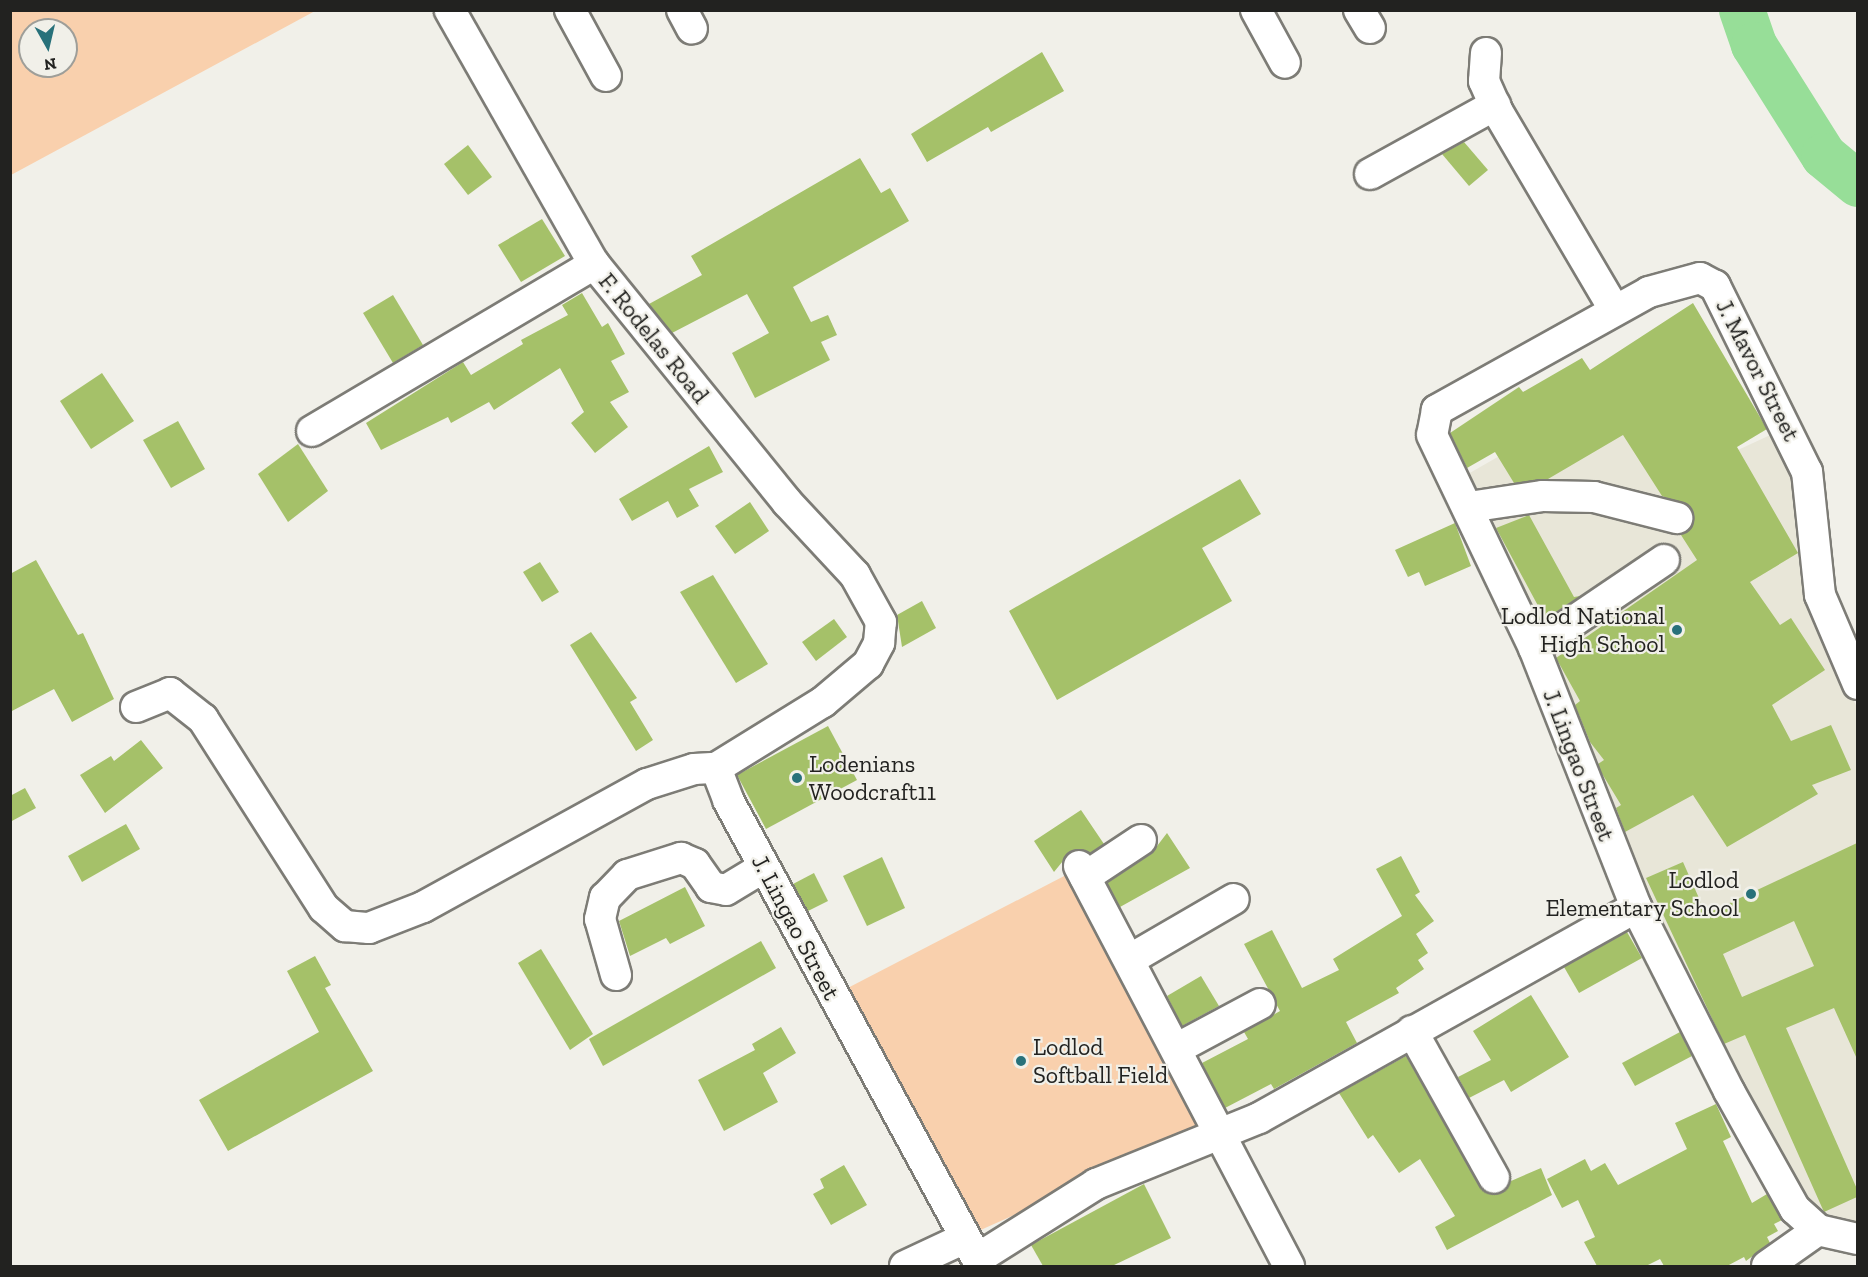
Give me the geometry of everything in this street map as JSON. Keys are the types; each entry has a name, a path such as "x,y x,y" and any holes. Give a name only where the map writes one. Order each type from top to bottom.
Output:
{"street":[{"name":"F. Rodelas Road","path":"450,10 594,264 787,502 855,575 881,622 879,643 868,664 823,702 716,768"},
{"path":"570,10 606,76"},
{"path":"1256,10 1285,63"},
{"path":"1486,53 1484,81 1495,105 1614,309"},
{"path":"1370,174 1495,105"},
{"path":"312,431 594,264"},
{"name":"J. Mavor Street","path":"1437,410 1614,309 1649,292 1700,278 1714,286 1808,472 1820,595 1857,684"},
{"name":"J. Lingao Street","path":"1437,410 1432,435 1469,507 1534,648 1636,907 1795,1209 1818,1230 1857,1239"},
{"path":"1469,507 1543,496 1594,497 1677,518"},
{"path":"1534,648 1664,560"},
{"path":"136,707 170,693 203,719 324,908 345,926 369,928 423,907 646,784 694,769 716,768"},
{"name":"J. Lingao Street","path":"716,768 764,867 974,1255"},
{"path":"1141,840 1082,872 1176,1049 1217,1134 1289,1266"},
{"path":"616,975 600,919 605,898 627,875 681,858 695,864 711,888 726,890 764,867"},
{"path":"1129,960 1234,899"},
{"path":"904,1266 974,1255 1096,1184 1259,1118 1412,1030 1636,907"},
{"path":"1176,1049 1260,1004"},
{"path":"1412,1030 1494,1178"},
{"path":"1767,1266 1818,1230"}],"shaded area":[{"path":"11,10 315,11 11,175"},
{"path":"1639,376 1699,468 1781,430 1803,464 1839,673 1857,707 1857,1230 1830,1221 1800,1195 1688,986 1600,803 1468,474"},
{"name":"Lodlod Softball Field","path":"1068,874 1205,1130 965,1237 838,993"}],"building":[{"path":"1042,52 1064,91 991,132 988,127 927,162 911,134"},
{"path":"1464,142 1488,170 1469,186 1442,154"},
{"path":"468,145 492,177 468,195 444,164"},
{"path":"860,158 881,193 890,188 909,221 793,287 811,322 828,315 837,335 821,342 830,360 755,398 732,353 769,333 747,294 672,333 649,304 702,275 691,256"},
{"path":"542,219 565,256 521,282 498,245"},
{"path":"582,293 602,327 608,323 625,354 611,361 629,392 610,402 628,427 595,453 571,423 584,412 560,368 494,410 489,402 451,423 448,417 381,450 366,423 463,362 471,375 523,344 521,340 568,315 562,305"},
{"path":"393,295 423,345 393,363 363,313"},
{"path":"1693,303 1767,429 1737,447 1798,553 1750,582 1780,625 1791,618 1825,670 1772,705 1791,741 1831,725 1851,770 1812,785 1818,794 1727,847 1693,795 1625,832 1616,808 1621,805 1598,764 1604,760 1590,742 1575,705 1580,701 1556,658 1697,560 1681,535 1694,523 1689,506 1662,496 1623,435 1548,479 1514,483 1495,452 1467,468 1450,433 1519,387 1523,392 1582,358 1590,370"},
{"path":"102,373 134,421 91,449 60,401"},
{"path":"178,421 205,469 171,488 143,440"},
{"path":"298,444 328,491 288,522 258,474"},
{"path":"709,446 723,472 689,489 699,506 677,518 668,501 632,521 619,499"},
{"path":"1240,479 1261,514 1202,548 1232,601 1057,700 1009,611"},
{"path":"750,502 769,531 735,554 715,526"},
{"path":"1529,515 1574,597 1580,596 1541,622 1538,617 1543,615 1496,528"},
{"path":"1455,523 1471,566 1425,586 1419,572 1408,577 1395,550"},
{"path":"36,560 78,635 83,633 114,699 72,722 54,689 10,712 10,574"},
{"path":"540,562 559,592 542,602 523,572"},
{"path":"713,575 768,664 736,683 680,592"},
{"path":"922,601 936,628 902,647 897,615"},
{"path":"834,619 847,637 816,661 802,642"},
{"path":"591,632 637,698 630,702 653,740 636,751 570,645"},
{"name":"Lodenians Woodcraft11","path":"828,726 857,780 766,829 737,775"},
{"path":"141,740 163,768 105,813 80,775 111,756 114,761"},
{"path":"25,788 36,808 10,822 10,796"},
{"path":"1081,810 1104,844 1090,853 1071,851 1054,872 1034,841"},
{"path":"126,824 140,849 82,882 68,856"},
{"path":"1167,833 1190,868 1120,907 1107,883 1151,854"},
{"path":"1857,843 1857,1059 1834,1008 1786,1028 1857,1189 1857,1197 1824,1212 1745,1035 1724,1044 1646,878 1683,862 1706,914","holes":["1794,921 1814,966 1742,997 1723,954"]},
{"path":"1401,856 1420,892 1415,895 1434,921 1416,934 1428,953 1418,960 1424,969 1396,988 1399,993 1346,1022 1357,1043 1274,1089 1271,1084 1225,1108 1202,1063 1248,1039 1244,1032 1280,1011 1244,944 1272,930 1302,988 1339,970 1333,959 1402,916 1376,869"},
{"path":"882,857 905,908 867,926 843,876"},
{"path":"814,873 828,901 808,911 793,884"},
{"path":"685,887 705,926 670,944 666,938 630,956 619,921"},
{"path":"1627,932 1642,958 1579,993 1564,967"},
{"path":"761,941 776,968 603,1066 589,1039"},
{"path":"541,949 593,1034 570,1050 518,963"},
{"path":"315,956 331,985 325,988 373,1071 228,1151 199,1100 319,1032 287,971"},
{"path":"1201,976 1219,1006 1182,1026 1167,996"},
{"path":"1531,995 1569,1057 1511,1092 1504,1080 1469,1098 1458,1077 1491,1060 1473,1031"},
{"path":"781,1027 796,1053 763,1073 778,1102 724,1131 698,1080 755,1050 752,1044"},
{"path":"1680,1032 1692,1056 1635,1086 1622,1063"},
{"path":"1406,1056 1485,1192 1502,1193 1511,1181 1541,1168 1552,1195 1447,1250 1435,1227 1455,1216 1420,1159 1399,1173 1373,1135 1368,1139 1339,1093"},
{"path":"1716,1104 1731,1137 1723,1141 1752,1203 1767,1194 1782,1220 1774,1224 1778,1231 1767,1237 1770,1243 1746,1261 1744,1257 1727,1266 1664,1266 1660,1259 1646,1266 1597,1266 1584,1242 1595,1237 1578,1200 1562,1208 1547,1179 1585,1159 1591,1171 1605,1163 1618,1185 1687,1149 1675,1123"},
{"path":"844,1165 867,1205 831,1225 813,1194 824,1188 820,1179"},
{"path":"1144,1184 1171,1238 1112,1266 1043,1266 1031,1245"}],"waterway":[{"path":"1742,10 1754,45 1824,156 1858,184"}],"place":[{"name":"Lodlod National High School","path":"1677,630"},
{"name":"Lodenians Woodcraft11","path":"797,778"},
{"name":"Lodlod Elementary School","path":"1751,894"},
{"name":"Lodlod Softball Field","path":"1021,1061"}]}
